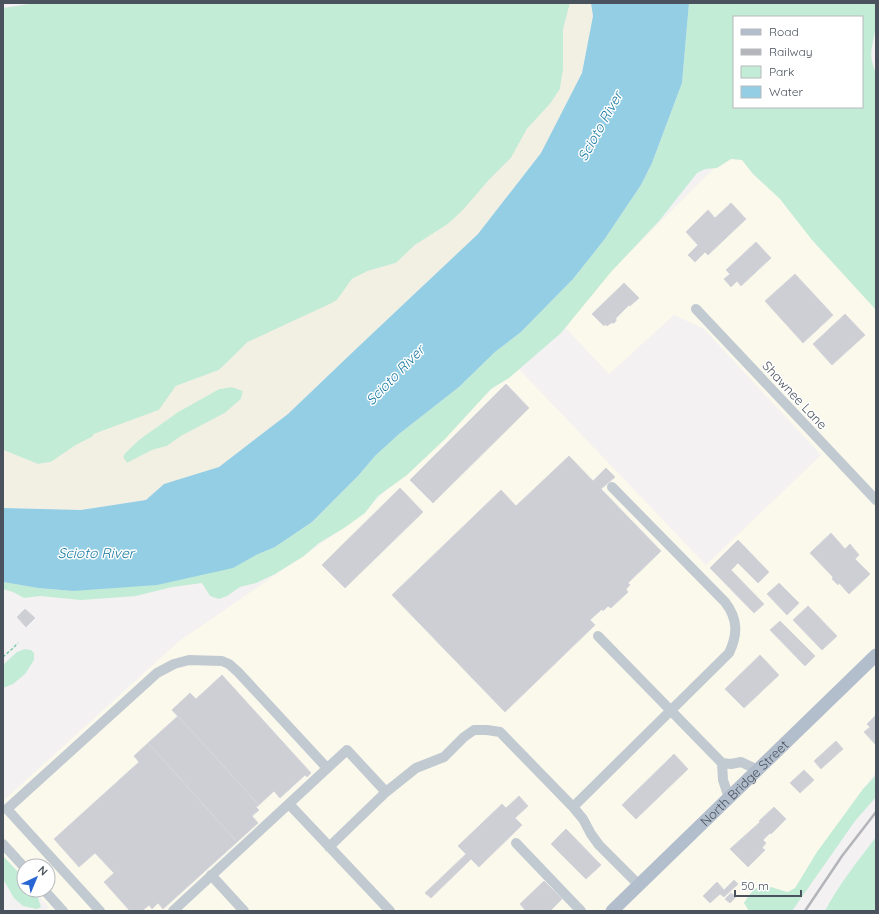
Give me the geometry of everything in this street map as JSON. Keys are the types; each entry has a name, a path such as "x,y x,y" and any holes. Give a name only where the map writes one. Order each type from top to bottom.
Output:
{"main road":[{"name":"North Bridge Street","path":"612,911 876,655"}],"street":[{"name":"Shawnee Lane","path":"696,309 876,500"},
{"path":"573,807 729,653 734,643 735,630 731,610 612,487"},
{"path":"598,636 722,763 732,764 741,762 758,770"},
{"path":"100,911 7,809 157,673 174,664 189,660 222,661 229,664 327,768"},
{"path":"329,847 386,792 416,768 444,757 464,737 474,730 487,730 500,732 573,807 583,819 599,845 638,885"},
{"path":"173,911 347,750 386,792"},
{"path":"722,763 723,780 729,798"},
{"path":"289,804 390,911"},
{"path":"516,843 581,911"},
{"path":"3,844 16,858"},
{"path":"211,875 244,911"},
{"path":"51,898 63,911"}],"path":[{"path":"3,657 18,643"}],"shaded area":[{"path":"735,147 876,300 876,771 783,911 44,911 49,907 41,898 56,898 56,858 16,858 16,872 3,858 3,801 178,642 355,520 516,366 706,565 821,455 704,329 674,315 609,374 560,322"}],"green space":[{"path":"36,3 570,3 563,30 563,70 560,89 550,104 527,129 511,158 448,224 415,245 396,263 368,271 352,279 337,300 248,342 219,370 176,386 159,410 94,434 92,437 76,445 51,462 38,464 3,450 3,8"},
{"path":"689,3 876,3 876,23 871,54 876,73 876,310 812,240 780,199 753,174 742,160 731,159 717,168 705,169 697,173 659,221 611,272 561,333 509,378 491,389 445,439 407,475 378,496 365,513 319,543 304,556 275,574 256,583 240,587 227,596 219,599 210,596 202,583 172,587 136,596 81,600 40,596 24,598 3,589 3,582 38,588 73,591 256,555 275,547 312,522 358,476 375,456 399,434 459,387 495,352 521,332 573,279 604,240 641,185 652,163 682,83"},
{"path":"232,387 243,391 241,399 225,413 181,436 167,446 152,450 127,463 123,457 125,453 140,439 178,412 219,389"},
{"path":"25,649 31,650 34,653 34,660 25,674 13,684 3,688 3,665 17,652"},
{"path":"876,775 876,797 855,821 792,911 749,911 744,903 749,895 758,887 763,886 788,892 795,888 817,852 863,789"},
{"path":"876,837 876,911 825,911 843,882"},
{"path":"3,856 16,870 16,898 38,898 41,907 37,909 23,906 14,898 3,879"}],"sand":[{"path":"570,3 591,3 593,16 582,73 541,153 478,234 288,414 219,467 164,484 146,500 81,510 3,508 3,450 38,464 51,462 76,445 92,437 94,434 159,410 176,386 219,370 248,342 337,300 352,279 368,271 396,263 415,245 448,224 511,158 527,129 550,104 560,89 563,70 563,30","holes":["232,387 243,391 241,399 225,413 181,436 167,446 152,450 127,463 123,457 125,453 140,439 178,412 219,389"]}],"water":[{"name":"Scioto River","path":"591,3 689,3 682,83 652,163 641,185 604,240 573,279 521,332 495,352 459,387 399,434 375,456 358,476 312,522 275,547 256,555 233,568 157,585 73,591 38,588 3,582 3,508 81,510 146,500 164,484 219,467 288,414 478,234 541,153 582,73 593,16"}],"building":[{"path":"731,203 746,219 708,255 705,252 695,262 688,255 698,245 686,232 708,210 715,218"},
{"path":"756,242 771,258 741,286 737,281 731,287 724,279 730,274 726,270"},
{"path":"795,274 833,315 803,343 765,301"},
{"path":"624,283 639,298 630,306 629,305 616,318 614,323 607,326 605,324 604,326 592,314"},
{"path":"845,314 865,335 832,365 813,344"},
{"path":"506,384 529,408 433,503 410,480"},
{"path":"569,456 593,481 606,468 615,477 601,489 661,551 628,583 630,585 626,589 628,592 611,608 608,606 603,611 602,609 590,620 595,625 505,712 392,595 501,490 516,506"},
{"path":"400,488 423,512 345,588 322,565"},
{"path":"831,533 845,549 850,544 859,555 855,559 870,574 849,594 839,583 838,585 832,579 833,577 810,553"},
{"path":"738,540 769,572 758,583 738,563 731,570 764,604 754,613 710,568"},
{"path":"779,583 799,603 787,615 767,594"},
{"path":"808,606 837,636 822,650 793,620"},
{"path":"25,609 35,618 26,627 17,617"},
{"path":"780,621 815,656 805,666 770,630"},
{"path":"760,655 779,675 744,708 725,689"},
{"path":"222,675 311,773 307,777 305,775 280,798 274,791 259,805 172,710 190,693 196,699"},
{"path":"876,715 876,745 864,732 870,727 867,724"},
{"path":"178,716 259,805 256,807 259,810 252,816 258,823 237,842 148,743"},
{"path":"836,741 843,749 821,769 814,761"},
{"path":"148,743 237,842 163,909 158,903 152,909 149,905 142,911 130,911 104,882 114,873 95,853 79,867 54,839 139,762 134,756"},
{"path":"674,754 688,769 636,819 622,805"},
{"path":"804,770 814,780 800,793 790,783"},
{"path":"519,796 528,806 515,818 522,825 479,867 471,859 431,898 425,893 466,854 458,846 502,804 506,808"},
{"path":"774,807 786,819 763,840 766,843 762,848 765,850 748,867 730,849"},
{"path":"566,829 601,865 586,879 551,844"},
{"path":"734,880 738,884 724,897 720,894 710,903 703,896 717,882 724,890"},
{"path":"544,881 562,899 550,911 526,911 520,904"},
{"path":"731,893 736,897 730,903 725,899"}],"railway":[{"path":"805,911 842,856 876,812"}]}
